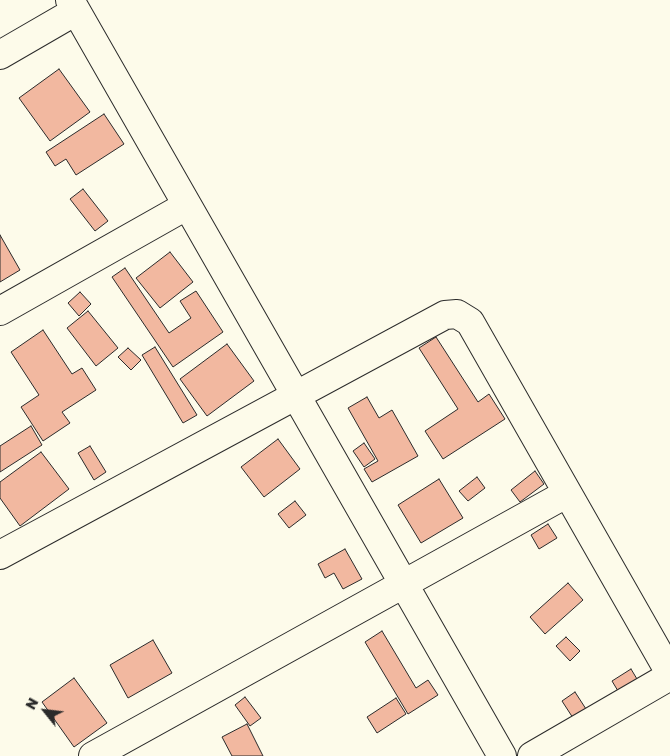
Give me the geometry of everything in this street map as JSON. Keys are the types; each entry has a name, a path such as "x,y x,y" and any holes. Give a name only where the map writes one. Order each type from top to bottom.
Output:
{"street":[{"path":"0,55 73,6 502,756"},
{"path":"0,311 186,206"},
{"path":"0,555 445,315 456,314 470,322 670,675 532,756"},
{"path":"93,756 402,583 566,494"}],"building":[{"path":"59,69 90,112 50,141 19,98"},
{"path":"104,114 124,144 76,175 66,159 55,166 46,152"},
{"path":"83,189 108,221 95,231 70,199"},
{"path":"0,235 20,270 0,282"},
{"path":"170,252 193,282 160,308 136,278"},
{"path":"125,268 169,333 191,318 180,301 196,291 223,332 173,367 112,277"},
{"path":"80,292 91,304 79,316 68,303"},
{"path":"88,311 118,348 96,366 67,328"},
{"path":"43,330 72,374 82,368 96,390 62,412 70,423 43,441 21,407 39,395 11,352"},
{"path":"436,337 478,402 489,394 505,419 443,459 425,431 458,409 419,348"},
{"path":"227,344 254,381 207,416 180,379"},
{"path":"155,347 197,415 183,423 142,355"},
{"path":"128,348 141,360 131,370 118,357"},
{"path":"367,397 379,418 392,410 418,456 372,482 364,469 378,461 348,408"},
{"path":"31,426 42,445 0,472 0,446"},
{"path":"278,439 300,469 264,497 241,467"},
{"path":"364,443 375,459 364,467 353,451"},
{"path":"90,446 106,472 94,480 78,453"},
{"path":"41,452 69,489 20,526 0,498 0,482"},
{"path":"535,471 544,484 520,502 511,490"},
{"path":"477,477 485,488 468,501 459,491"},
{"path":"439,479 463,518 421,543 398,505"},
{"path":"295,501 306,515 289,528 278,514"},
{"path":"548,524 557,538 539,549 531,535"},
{"path":"345,549 362,579 343,589 334,573 325,578 318,564"},
{"path":"568,583 583,600 545,634 530,617"},
{"path":"382,631 416,688 428,680 438,695 408,714 365,642"},
{"path":"566,637 580,651 570,661 556,646"},
{"path":"153,640 172,673 128,698 110,665"},
{"path":"631,669 637,679 618,691 612,681"},
{"path":"74,678 107,723 74,747 42,702"},
{"path":"575,692 586,709 573,718 562,701"},
{"path":"245,697 261,718 250,726 235,705"},
{"path":"396,698 406,714 377,733 367,717"},
{"path":"247,724 263,756 232,756 222,737"}]}
